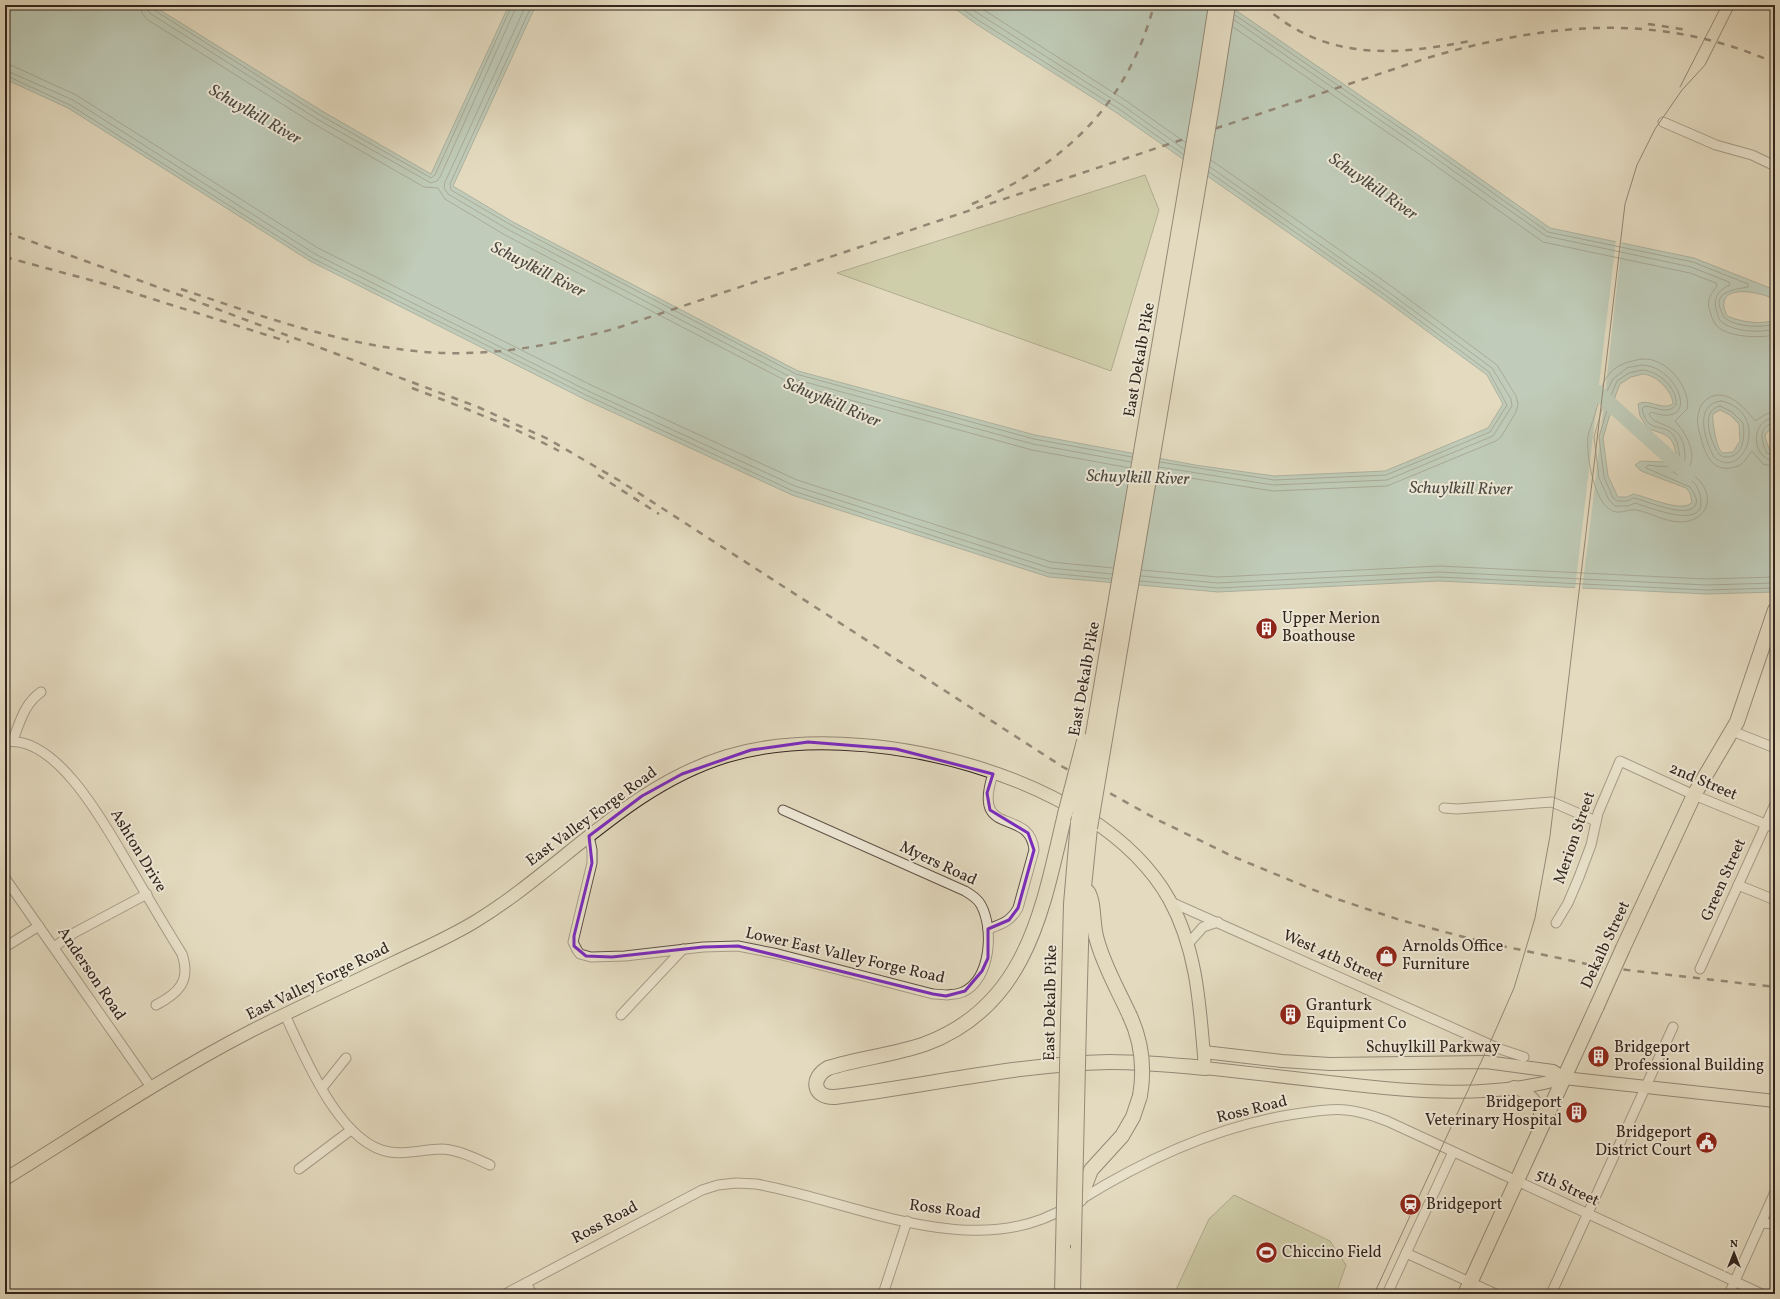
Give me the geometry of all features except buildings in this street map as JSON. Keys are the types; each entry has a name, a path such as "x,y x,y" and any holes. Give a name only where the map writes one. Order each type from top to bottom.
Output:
{"highway":[{"path":"1210,79 1216,5"},
{"path":"1210,79 1228,5"},
{"name":"East Dekalb Pike","path":"1062,1294 1073,1021 1083,884 1084,825 1094,730 1210,79"},
{"name":"East Dekalb Pike","path":"1073,1294 1073,1021 1071,904 1210,79"},
{"name":"Dekalb Street","path":"1468,1288 1694,795 1732,731 1746,699 1775,610"},
{"path":"1094,730 1083,742 1046,892 1034,932 1023,956 998,992 968,1020 939,1038 894,1054 834,1066 823,1070 817,1078 816,1084 819,1092 826,1097 835,1097 1031,1068 1088,1063 1138,1062 1205,1068"},
{"path":"1080,1200 1090,1170 1122,1136 1133,1117 1140,1096 1143,1072 1141,1048 1129,1014 1096,940 1090,897 1083,884"}],"main road":[{"name":"East Valley Forge Road","path":"5,1179 151,1087 223,1046 438,941 494,909 642,796 682,774 724,757 764,747 823,742 875,746 931,756 993,774 1066,804 1110,832 1144,864 1171,902 1188,944 1197,987 1205,1068"},
{"name":"Schuylkill Parkway","path":"1204,1052 1282,1061 1330,1064 1486,1062 1553,1071 1564,1078"},
{"path":"1205,1068 1414,1091 1460,1092 1548,1083 1564,1078 1775,1101"},
{"path":"1514,1087 1527,1093 1535,1100 1540,1110 1542,1124"}],"street":[{"path":"1663,122 1716,145 1752,155 1775,166"},
{"path":"9,741 24,710 34,697 41,692"},
{"path":"1732,731 1775,748"},
{"name":"Ashton Drive","path":"9,741 23,742 43,753 74,780 97,811 182,954 185,964 185,974 182,984 176,992 156,1005"},
{"name":"2nd Street","path":"1620,761 1694,795 1775,828"},
{"name":"Merion Street","path":"1556,923 1568,903 1579,877 1591,845 1598,813 1620,761"},
{"path":"988,929 1004,924 1014,916 1018,908 1034,850 1028,833 1020,827 997,817 990,810 987,793 993,774"},
{"path":"1444,808 1457,809 1552,802 1596,821"},
{"name":"Green Street","path":"1700,969 1775,804"},
{"name":"Myers Road","path":"783,810 965,891 975,897 981,905 988,929"},
{"name":"Lower East Valley Forge Road","path":"589,836 592,850 592,863 573,942 577,950 586,956 612,957 720,946 757,949 946,996 965,991 982,971 988,958 988,929"},
{"name":"Anderson Road","path":"5,878 151,1087"},
{"path":"1738,885 1775,900"},
{"path":"54,947 74,933 147,894"},
{"name":"West 4th Street","path":"1171,902 1500,1049 1524,1057"},
{"path":"1188,944 1203,927 1218,922"},
{"path":"5,947 39,926"},
{"path":"620,1015 683,949"},
{"path":"285,1015 315,1078 351,1130 365,1143 387,1152 403,1153 443,1149 470,1156 490,1165"},
{"path":"1552,1294 1673,1026"},
{"path":"322,1088 346,1058"},
{"name":"Ross Road","path":"504,1294 666,1208 702,1190 718,1185 736,1183 774,1187 878,1215 907,1221 960,1230 992,1231 1011,1228 1048,1217 1118,1177 1169,1152 1196,1140 1252,1123 1284,1116 1334,1109 1358,1111 1387,1121"},
{"name":"5th Street","path":"1387,1121 1516,1182 1762,1294"},
{"path":"299,1168 351,1130"},
{"path":"1387,1294 1453,1152"},
{"path":"1729,1294 1775,1192"},
{"path":"883,1294 907,1221"},
{"path":"1761,1223 1775,1224"},
{"path":"1406,1253 1468,1288 1496,1294"},
{"path":"526,1282 532,1294"}],"highlighted area":[{"path":"808,742 896,749 993,774 987,793 990,810 1028,833 1034,850 1018,908 1009,920 988,929 988,958 982,971 965,991 946,996 933,994 738,946 703,947 612,957 586,956 574,946 574,936 592,863 589,836 642,796 682,774 751,750"}],"green space":[{"path":"1145,175 1159,210 1111,371 837,273"},
{"name":"Chiccino Field","path":"1234,1195 1330,1241 1346,1265 1336,1294 1174,1294 1209,1219"}],"water":[{"path":"5,5 152,5 322,111 431,174 509,5 536,5 453,186 513,222 798,371 1035,435 1195,465 1274,476 1385,471 1488,428 1503,404 1487,375 1382,298 1117,113 976,24 950,5 1228,5 1434,146 1550,228 1694,258 1775,290 1775,300 1755,293 1738,292 1731,294 1726,297 1724,308 1727,316 1745,321 1757,323 1775,320 1775,426 1766,433 1765,438 1770,450 1775,453 1775,592 1706,594 1439,581 1218,592 1049,577 792,495 584,399 310,261 68,108 5,79","holes":["1643,374 1658,380 1670,394 1673,404 1669,406 1647,402 1638,404 1640,416 1648,429 1661,433 1672,441 1677,458 1666,462 1641,461 1635,465 1641,471 1686,488 1690,493 1692,502 1687,505 1673,505 1633,494 1627,497 1618,497 1608,476 1603,438 1616,394 1620,384 1631,377","1720,410 1730,415 1739,424 1740,441 1733,452 1723,453 1716,441 1713,414"]}],"pier":[{"path":"1616,240 1622,241 1582,590 1575,589"}],"waterway":[{"name":"Schuylkill River","path":"1597,392 1688,474"}],"tram line":[{"path":"1680,87 1722,5"},
{"path":"1374,1294 1514,988 1535,918 1550,836 1625,204 1637,165 1655,129 1682,90 1705,65 1735,5"}],"railway":[{"path":"972,204 1005,188 1036,170 1063,150 1088,127 1109,101 1127,73 1142,41 1154,5"},
{"path":"1263,5 1286,23 1310,36 1335,45 1361,50 1414,50 1470,41"},
{"path":"1648,24 1688,30"},
{"path":"181,289 309,330 374,345 441,353 486,352 530,347 573,339 617,328 1427,58 1471,46 1559,30 1602,28 1645,29 1688,35 1732,46 1775,63"},
{"path":"5,232 177,294 478,407 548,439 620,481 1063,767 1158,820 1234,857 1331,897 1400,920 1479,941 1601,967 1775,987"},
{"path":"5,257 105,284 289,342"},
{"path":"412,388 505,425 559,451"},
{"path":"598,475 659,514"}],"place":[{"name":"Upper Merion Boathouse","path":"1266,628"},
{"name":"Arnolds Office Furniture","path":"1386,956"},
{"name":"Granturk Equipment Co","path":"1290,1015"},
{"name":"Bridgeport Professional Building","path":"1599,1057"},
{"name":"Bridgeport Veterinary Hospital","path":"1577,1112"},
{"name":"Bridgeport District Court","path":"1707,1142"},
{"name":"Bridgeport","path":"1411,1205"},
{"name":"Chiccino Field","path":"1266,1253"}]}
